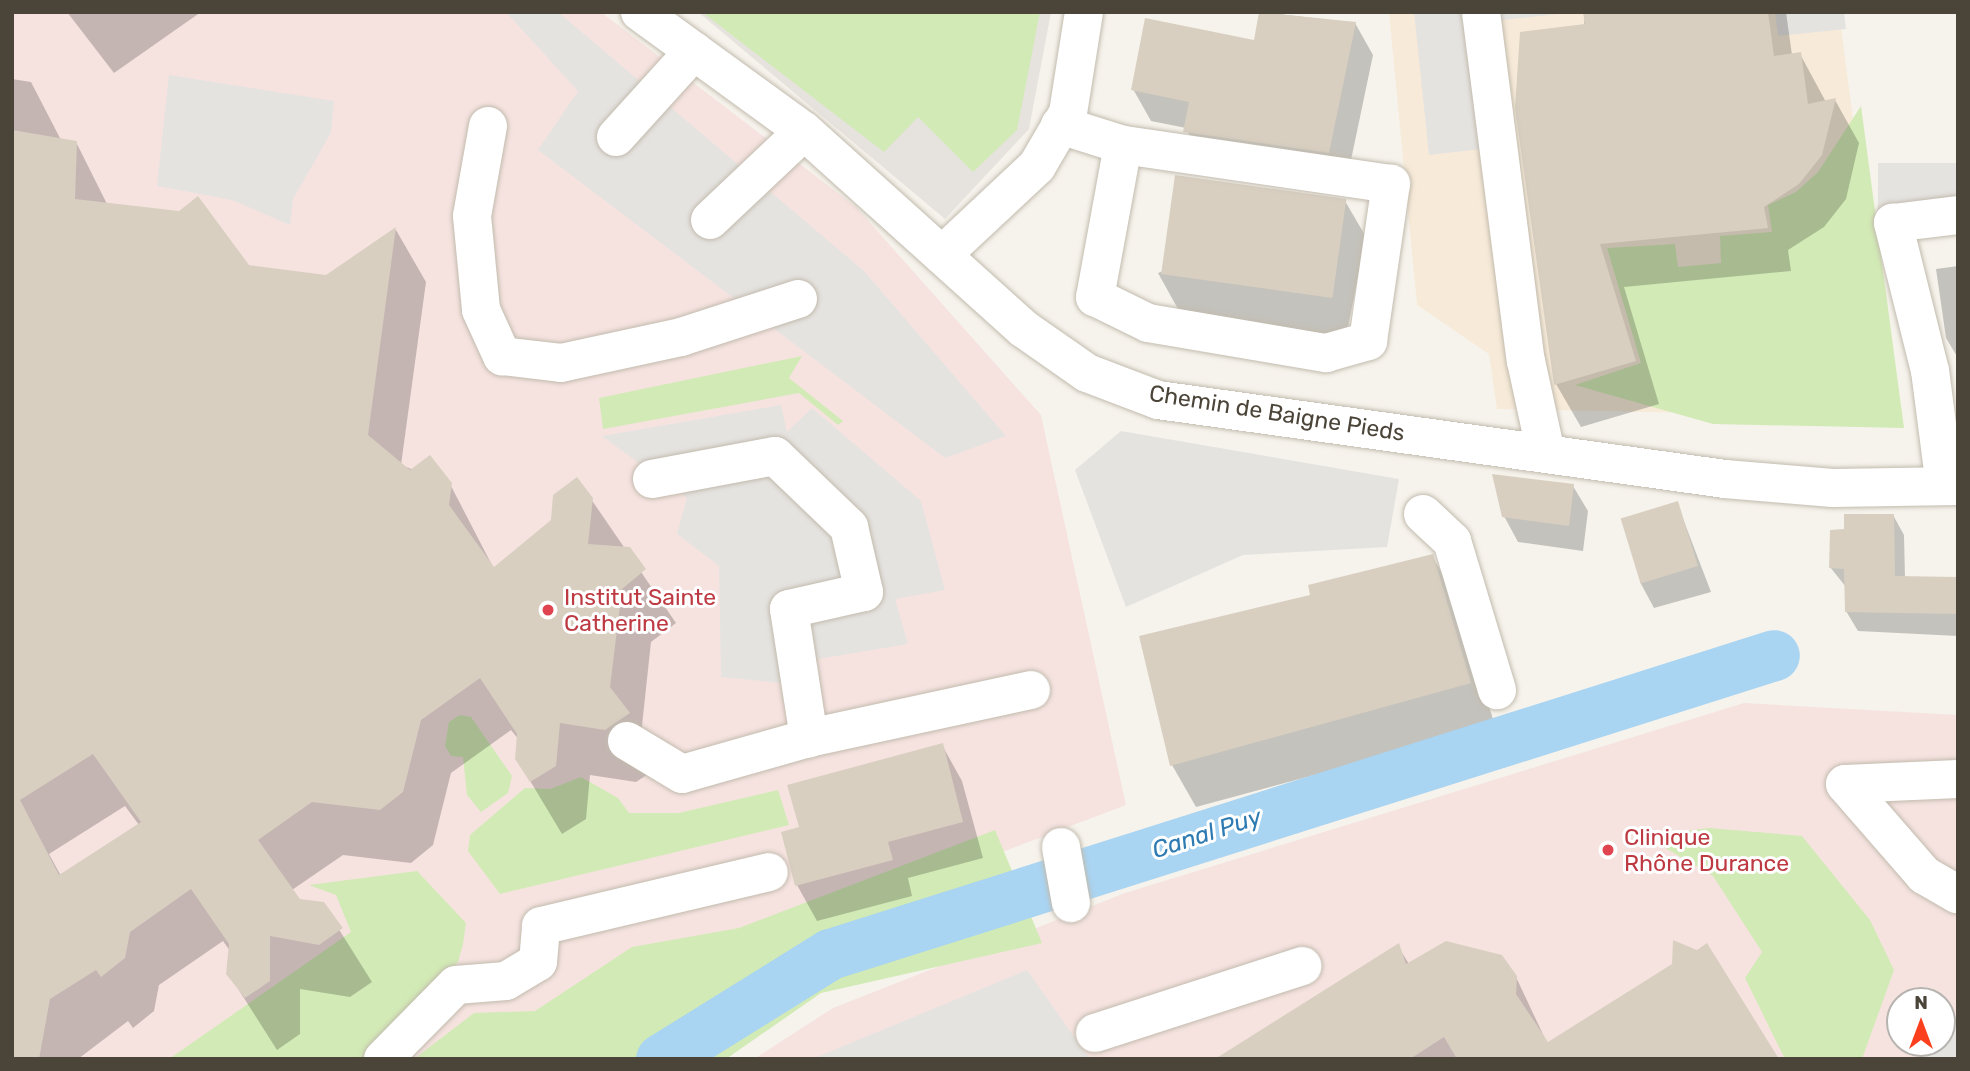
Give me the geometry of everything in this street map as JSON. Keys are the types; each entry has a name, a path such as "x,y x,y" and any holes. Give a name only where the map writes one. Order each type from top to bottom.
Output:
{"street":[{"name":"Chemin de Baigne Pieds","path":"640,12 804,131 1024,329 1087,373 1158,400 1545,449 1725,479 1833,488 1951,486"},
{"path":"942,255 1037,166 1060,125 1084,12"},
{"path":"1481,12 1526,361 1545,449"},
{"path":"616,137 694,51"},
{"path":"1060,125 1124,145 1391,184 1368,341 1326,354 1148,323 1095,297 1124,145"},
{"path":"488,126 472,216 481,310 502,356 561,363 681,337 798,299"},
{"path":"710,220 804,131"},
{"path":"1951,486 1930,371 1893,223 1958,215"},
{"path":"652,479 775,456 849,527 864,592 789,609 809,738"},
{"path":"1423,514 1452,541 1497,690"},
{"path":"627,741 682,774 809,738 1031,690"},
{"path":"1958,779 1845,784 1924,876 1958,895"},
{"path":"1061,847 1071,903"},
{"path":"383,1059 456,985 506,981 538,962 541,926 769,872"},
{"path":"1095,1033 1302,966"}],"shaded area":[{"name":"Institut Sainte Catherine","path":"12,12 601,12 856,207 1041,415 1126,805 686,972 556,1059 12,1059"},
{"path":"506,12 558,12 864,271 1006,436 945,458 538,150 578,91"},
{"path":"698,12 1051,12 1029,129 945,219"},
{"path":"1389,12 1839,12 1892,417 1497,409 1489,354 1417,305"},
{"path":"1414,12 1577,12 1485,22 1499,147 1429,155"},
{"path":"1775,12 1844,12 1846,29 1778,36"},
{"path":"169,75 334,101 331,133 293,199 290,225 232,200 157,186"},
{"path":"1878,163 1958,163 1958,231 1878,231"},
{"path":"781,405 787,432 812,408 921,501 945,590 895,599 908,644 818,659 781,683 721,677 719,566 677,534 687,498 602,436"},
{"path":"1121,431 1399,479 1387,547 1243,555 1126,607 1075,470"},
{"name":"Clinique Rhône Durance","path":"1744,703 1958,715 1958,1059 754,1059 833,1008 1125,893"},
{"path":"1027,970 1090,1059 812,1059"},
{"path":"1958,1016 1958,1059 1923,1059 1956,1057"}],"green space":[{"path":"702,12 1040,12 1017,130 973,172 918,117 884,152"},
{"path":"1861,106 1904,428 1713,424 1575,385 1641,363 1607,248 1675,244 1678,267 1721,263 1720,236 1772,232 1768,205 1796,192 1818,172"},
{"path":"802,356 789,378 843,421 838,425 799,393 603,429 599,398"},
{"path":"460,715 471,717 512,776 508,793 481,812 467,795 463,757 451,756 445,746 449,722"},
{"path":"581,777 618,798 629,813 679,813 778,790 789,825 500,894 468,851 470,835 525,788 550,789"},
{"path":"1709,828 1802,836 1870,920 1894,970 1862,1059 1785,1059 1745,978 1762,952 1713,876 1645,836"},
{"path":"995,830 1042,943 821,993 726,1059 414,1059 474,1013 535,1011 632,947 739,928"},
{"path":"417,871 466,923 463,944 458,962 365,1059 169,1059 351,932 336,895 309,885"}],"building":[{"path":"1259,12 1356,22 1329,153 1183,132 1189,102 1131,90 1145,18 1254,40"},
{"path":"1583,12 1768,12 1774,56 1801,52 1808,104 1836,98 1822,155 1799,184 1764,207 1768,228 1600,244 1636,361 1554,385 1515,108 1520,32 1585,24"},
{"path":"12,130 77,141 75,199 179,211 198,196 249,265 326,275 396,227 368,435 410,470 430,455 452,483 449,505 494,567 551,520 553,495 577,477 593,498 588,544 630,547 646,569 622,589 610,687 630,713 605,730 560,723 556,766 530,782 515,759 517,734 480,678 421,720 403,792 380,810 312,802 258,840 300,899 324,902 343,928 319,945 270,936 270,981 245,998 226,974 229,944 191,889 130,932 125,958 101,977 96,970 50,999 39,1059 12,1059","holes":["93,754 141,822 59,875 20,800"]},
{"path":"1175,175 1346,199 1332,298 1161,274"},
{"path":"1492,474 1574,484 1569,526 1502,517"},
{"path":"1678,501 1698,566 1641,584 1621,519"},
{"path":"1844,514 1894,514 1895,576 1958,577 1958,614 1845,612 1844,569 1829,568 1830,530 1844,529"},
{"path":"1433,554 1471,683 1170,766 1139,636 1310,595 1308,585"},
{"path":"943,743 963,822 888,842 893,860 795,886 781,832 799,827 787,785"},
{"path":"1673,940 1697,950 1707,943 1779,1059 1457,1059 1444,1037 1410,1059 1215,1059 1399,943 1406,964 1446,941 1502,955 1517,976 1516,994 1548,1042 1672,964"}],"waterway":[{"name":"Canal Puy","path":"661,1059 830,954 1774,655"}],"place":[{"name":"Institut Sainte Catherine","path":"548,610"},
{"name":"Clinique Rhône Durance","path":"1608,850"}]}
